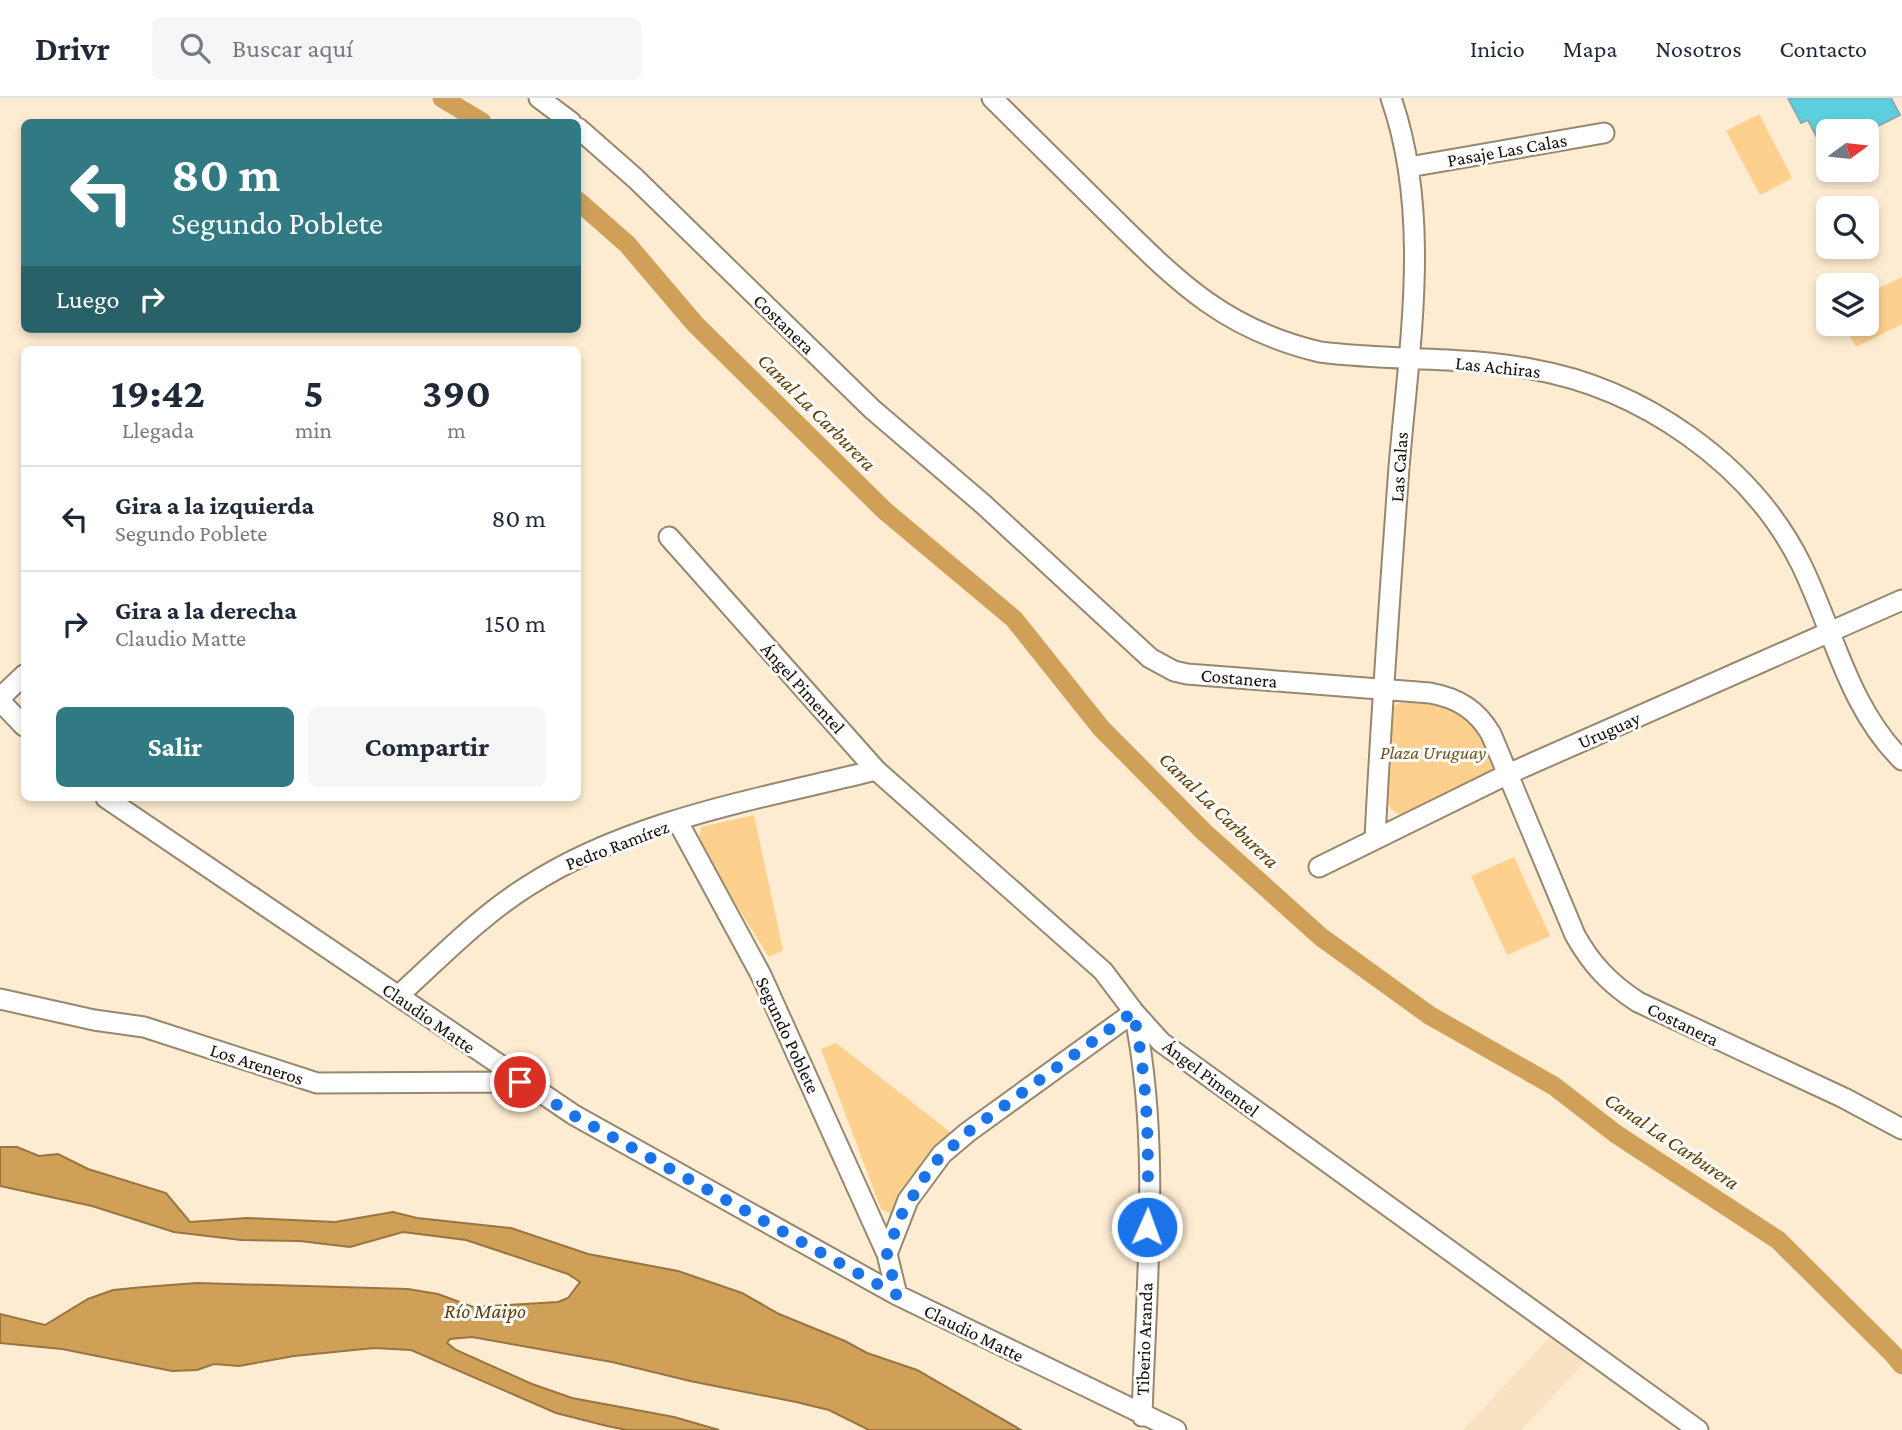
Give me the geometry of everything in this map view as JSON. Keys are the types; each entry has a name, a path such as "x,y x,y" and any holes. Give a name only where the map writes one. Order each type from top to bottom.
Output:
{"street":[{"path":"538,98 566,119"},
{"name":"Las Achiras","path":"992,98 1160,264 1211,306 1255,331 1293,345 1348,355 1507,365 1554,373 1611,392 1678,429 1734,475 1781,531 1809,582 1829,634 1864,709 1886,744 1902,760"},
{"name":"Las Calas","path":"1375,839 1382,691 1414,257 1409,167 1391,98"},
{"name":"Costanera","path":"581,131 636,179 872,409 983,504 1150,658 1174,671 1187,674 1444,695 1468,706 1485,723 1575,935 1585,953 1609,981 1648,1007 1834,1093 1902,1129"},
{"name":"Pasaje Las Calas","path":"1409,167 1604,134"},
{"name":"Ángel Pimentel","path":"669,537 876,770 1092,961 1161,1042 1698,1430"},
{"name":"Uruguay","path":"1320,867 1508,774 1902,600"},
{"path":"21,678 0,699 21,723"},
{"name":"Pedro Ramírez","path":"398,996 484,918 529,884 582,856 731,806 876,770"},
{"name":"Claudio Matte","path":"110,801 520,1082 573,1115 897,1295 1142,1416 1176,1430"},
{"name":"Segundo Poblete","path":"678,822 761,975 887,1254 897,1295"},
{"path":"0,990 8,1001"},
{"name":"Los Areneros","path":"8,1001 94,1020 144,1027 317,1083 520,1082"},
{"path":"887,1254 908,1200 942,1154 968,1132 1133,1012"},
{"name":"Tiberio Aranda","path":"1133,1012 1143,1059 1149,1146 1142,1416"}],"shaded area":[{"path":"1552,1335 1585,1362 1521,1430 1463,1430"}],"green space":[{"path":"1759,114 1792,178 1760,195 1726,131"},
{"path":"1902,277 1902,324 1879,336 1879,288"},
{"path":"1850,336 1878,336 1856,347"},
{"name":"Plaza Uruguay","path":"1402,702 1441,706 1469,721 1492,759 1492,775 1402,816 1391,809 1385,797 1389,709"},
{"path":"754,815 783,950 769,957 698,845 701,827"},
{"path":"1514,857 1550,936 1507,955 1471,876"},
{"path":"836,1043 954,1135 893,1215 881,1209 821,1049"}],"water":[{"name":"Río Maipo","path":"0,1147 17,1147 39,1156 58,1154 88,1169 166,1193 190,1222 247,1218 335,1222 393,1212 417,1218 511,1228 588,1254 678,1271 742,1293 779,1314 867,1353 917,1370 1021,1430 869,1430 829,1410 796,1402 612,1362 472,1337 450,1339 447,1343 456,1350 532,1384 572,1398 674,1417 719,1430 627,1430 556,1413 411,1350 374,1348 294,1356 239,1366 214,1364 197,1370 172,1371 62,1349 0,1343 0,1314 45,1325 88,1299 113,1290 197,1283 408,1289 438,1294 473,1307 558,1302 568,1298 580,1282 568,1274 466,1240 403,1232 350,1247 300,1241 241,1240 174,1232 92,1206 0,1186"}],"building":[{"path":"1788,98 1891,98 1900,115 1880,125 1880,119 1816,119 1816,136 1808,120 1801,123"}],"waterway":[{"name":"Canal La Carburera","path":"442,98 477,119"},
{"name":"Canal La Carburera","path":"581,204 627,244 695,324 885,511 1014,619 1101,728 1204,832 1321,937 1429,1015 1554,1086 1616,1134 1778,1240 1902,1365"}],"route":[{"path":"520,1082 573,1115 897,1295 887,1254 908,1200 932,1165 968,1132 1133,1012 1143,1059 1149,1146 1147,1227"}]}
